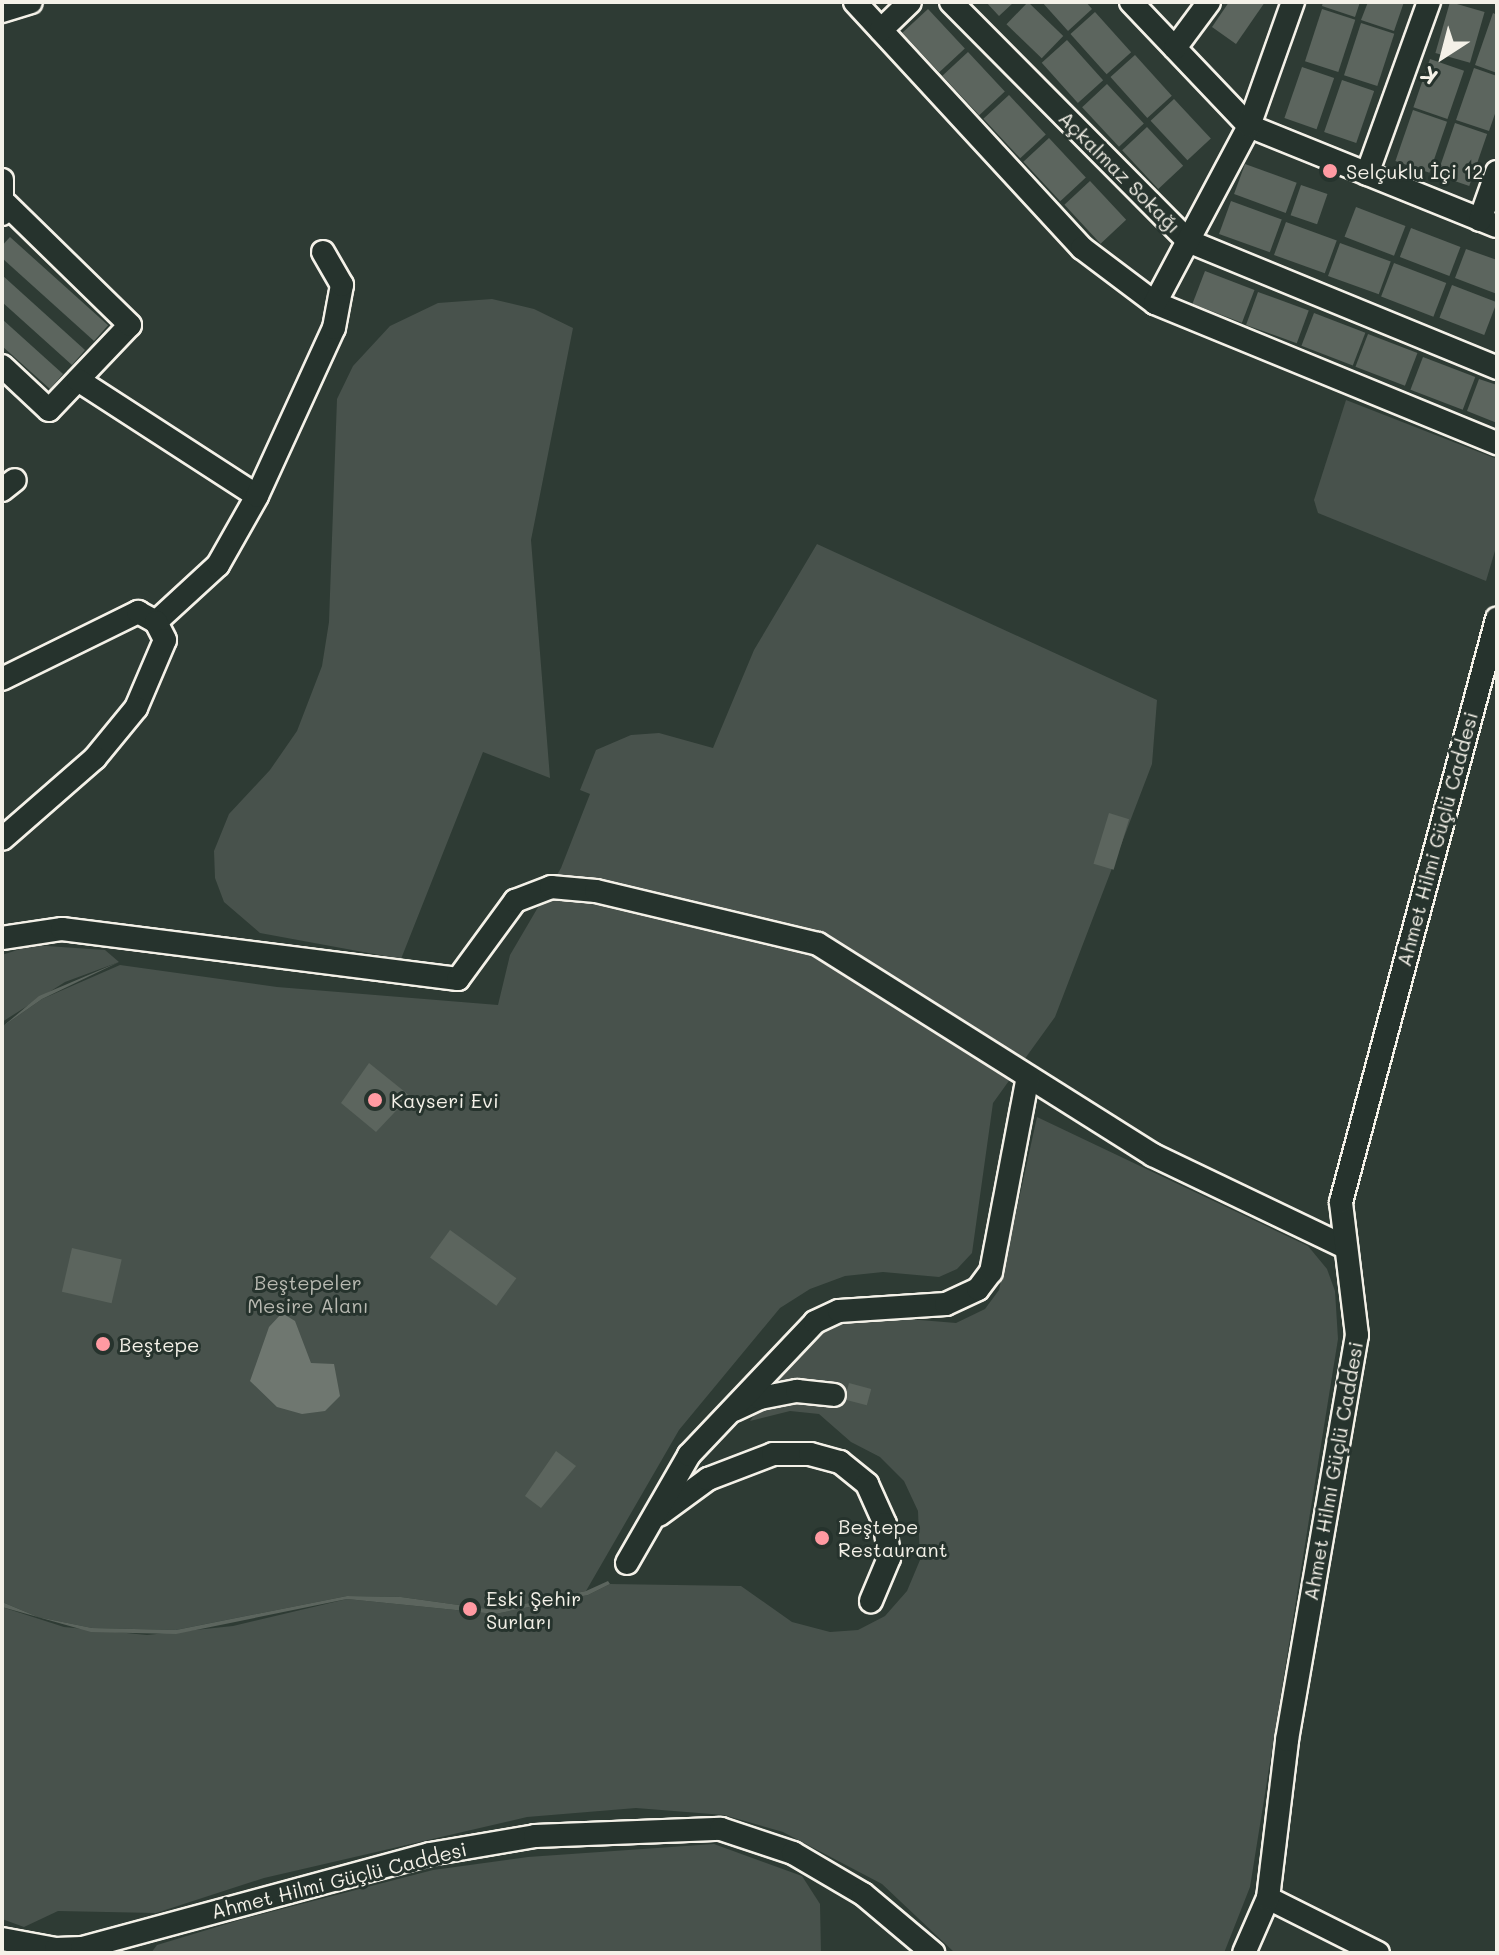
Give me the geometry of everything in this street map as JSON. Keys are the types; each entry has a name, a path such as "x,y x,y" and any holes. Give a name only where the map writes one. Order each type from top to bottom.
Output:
{"street":[{"path":"2,11 31,2"},
{"path":"855,2 1082,248 1155,303 1497,443"},
{"path":"881,30 910,2"},
{"name":"Açkalmaz Sokağı","path":"951,2 1188,241 1497,368"},
{"path":"1131,2 1249,126 1488,223 1497,172"},
{"path":"1175,48 1209,2"},
{"path":"1155,303 1249,126 1293,2"},
{"path":"1367,174 1429,2"},
{"path":"2,180 4,209 130,325 49,410 2,366"},
{"path":"156,622 218,565 257,496 340,307 339,272 323,252"},
{"path":"78,380 257,496"},
{"path":"2,679 138,612 156,622 165,650 136,708 95,758 2,839"},
{"name":"Ahmet Hilmi Güçlü Caddesi","path":"1244,1953 1268,1898 1287,1740 1357,1335 1341,1202 1350,1157 1497,619"},
{"path":"2,938 62,929 458,979 515,901 551,887 596,891 818,944 1153,1155 1345,1247"},
{"path":"627,1563 689,1455 815,1322 839,1311 946,1304 978,1289 991,1272 1028,1077"},
{"path":"726,1414 760,1398 797,1391 834,1395"},
{"path":"652,1520 708,1479 773,1454 810,1454 840,1462 867,1484 885,1524 889,1558 871,1601"},
{"name":"Ahmet Hilmi Güçlü Caddesi","path":"2,1939 56,1949 82,1948 430,1854 535,1836 721,1829 793,1853 863,1894 933,1953"},
{"path":"1268,1898 1378,1953"}],"green space":[{"path":"492,299 534,309 573,328 531,540 550,778 483,752 401,959 260,933 224,902 215,878 214,851 229,814 270,770 297,731 322,666 329,622 337,399 353,366 390,326 438,303"},
{"path":"1346,400 1497,459 1497,544 1486,581 1318,513 1314,500"},
{"name":"Beştepeler Mesire Alanı","path":"817,544 1157,700 1152,764 1055,1017 993,1103 972,1253 957,1269 939,1277 883,1272 845,1276 810,1289 780,1308 679,1430 586,1591 495,1610 401,1597 347,1596 176,1630 92,1628 38,1617 2,1602 2,1027 42,999 120,965 277,987 498,1005 510,955 561,868 590,794 580,790 596,750 631,735 659,733 713,748 754,650"},
{"path":"32,945 105,950 119,962 65,982 2,1022 2,955"},
{"path":"1037,1117 1308,1246 1327,1269 1335,1291 1338,1339 1250,1887 1224,1953 955,1953 882,1884 783,1832 724,1815 636,1808 527,1817 264,1878 156,1913 58,1911 24,1927 2,1919 2,1607 64,1627 147,1635 233,1626 347,1599 495,1614 588,1595 610,1584 741,1586 792,1622 830,1632 858,1630 885,1616 907,1591 920,1560 918,1511 904,1481 880,1457 851,1442 819,1414 790,1411 750,1421 812,1334 846,1320 872,1316 956,1323 985,1309 999,1290"},
{"path":"714,1844 802,1876 820,1904 821,1953 151,1953 157,1945 243,1919 433,1870 528,1857"}],"shaded area":[{"path":"282,1313 295,1321 311,1363 334,1364 340,1396 325,1411 302,1414 277,1407 250,1381 269,1327"}],"building":[{"path":"986,2 1014,2 999,16"},
{"path":"1028,2 1063,36 1042,58 1006,24"},
{"path":"1042,2 1086,2 1092,9 1068,31"},
{"path":"1229,2 1265,2 1236,44 1212,27"},
{"path":"1323,2 1360,2 1355,17 1322,6"},
{"path":"1368,2 1404,2 1394,31 1361,20"},
{"path":"1450,2 1485,12 1470,63 1435,53"},
{"path":"928,9 965,48 939,72 902,33"},
{"path":"1322,9 1355,20 1338,72 1305,61"},
{"path":"1095,12 1131,52 1107,74 1070,34"},
{"path":"1493,13 1497,15 1497,73 1475,65"},
{"path":"1361,23 1394,34 1377,86 1344,75"},
{"path":"1067,40 1103,80 1078,103 1042,63"},
{"path":"968,52 1005,91 979,115 942,76"},
{"path":"1135,55 1172,96 1147,118 1110,77"},
{"path":"1430,59 1464,71 1447,119 1413,107"},
{"path":"1302,67 1334,78 1317,129 1284,118"},
{"path":"1474,68 1497,76 1497,108 1489,131 1456,120"},
{"path":"1342,80 1374,91 1356,143 1324,132"},
{"path":"1107,84 1144,123 1119,147 1082,107"},
{"path":"1009,95 1046,134 1020,158 983,119"},
{"path":"1174,99 1211,138 1187,160 1151,121"},
{"path":"1413,110 1447,122 1429,173 1395,161"},
{"path":"1455,123 1487,134 1469,186 1437,175"},
{"path":"1147,127 1183,166 1158,189 1122,150"},
{"path":"1049,138 1086,177 1060,201 1023,162"},
{"path":"1245,164 1297,183 1286,213 1234,194"},
{"path":"1090,181 1126,220 1101,244 1064,205"},
{"path":"1301,185 1327,194 1317,224 1291,215"},
{"path":"1231,201 1282,219 1270,252 1219,234"},
{"path":"1356,207 1405,226 1394,256 1345,237"},
{"path":"1286,222 1337,240 1325,273 1274,255"},
{"path":"1411,228 1460,247 1449,276 1400,257"},
{"path":"10,237 108,325 94,341 2,258 2,246"},
{"path":"1340,243 1391,261 1379,294 1328,276"},
{"path":"1466,249 1497,260 1497,294 1455,278"},
{"path":"1394,263 1446,283 1433,317 1381,297"},
{"path":"1205,271 1254,290 1242,323 1192,304"},
{"path":"2,275 85,350 72,365 2,302"},
{"path":"1452,285 1497,302 1484,335 1439,318"},
{"path":"1258,292 1309,310 1297,343 1246,325"},
{"path":"1314,313 1365,333 1353,365 1301,346"},
{"path":"2,319 63,374 50,389 2,346"},
{"path":"1368,334 1417,353 1405,386 1355,367"},
{"path":"1423,357 1475,377 1463,410 1410,390"},
{"path":"1479,379 1497,385 1497,423 1467,411"},
{"path":"1109,813 1129,819 1114,870 1094,864"},
{"path":"119,962 42,999 2,1027 39,996"},
{"name":"Kayseri Evi","path":"369,1063 410,1096 376,1132 341,1103"},
{"path":"450,1230 516,1278 496,1306 430,1258"},
{"path":"72,1248 122,1259 112,1303 62,1292"},
{"path":"849,1383 871,1389 867,1405 845,1399"},
{"path":"556,1451 576,1466 541,1508 525,1496"},
{"name":"Eski Şehir Surları","path":"608,1581 610,1584 588,1595 495,1614 347,1599 176,1634 91,1632 2,1607 2,1602 38,1617 92,1628 176,1630 347,1596 401,1597 495,1610 586,1591"}],"place":[{"name":"Selçuklu İçi 12","path":"1330,171"},
{"name":"Kayseri Evi","path":"375,1100"},
{"name":"Beştepe","path":"103,1344"},
{"name":"Beştepe Restaurant","path":"822,1538"},
{"name":"Eski Şehir Surları","path":"470,1609"}]}
